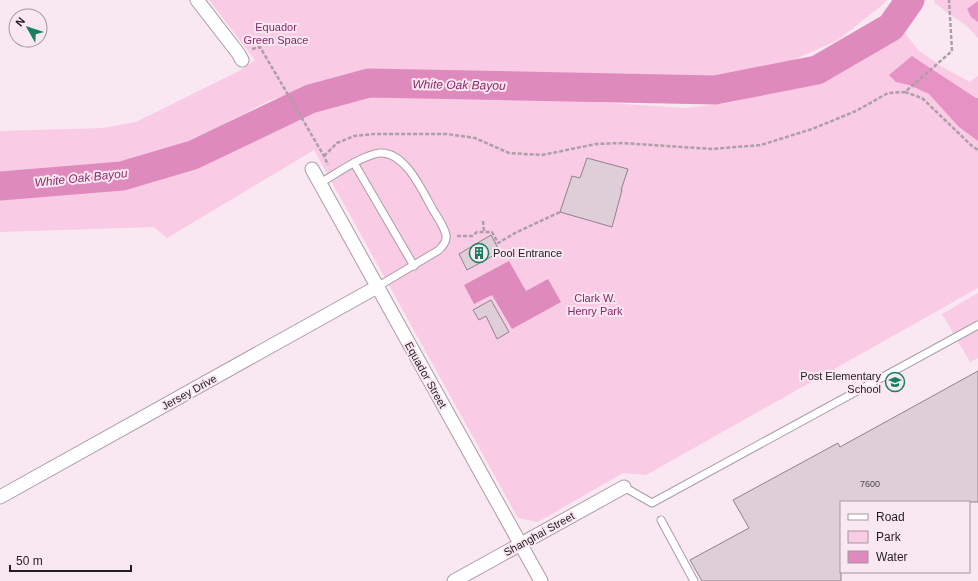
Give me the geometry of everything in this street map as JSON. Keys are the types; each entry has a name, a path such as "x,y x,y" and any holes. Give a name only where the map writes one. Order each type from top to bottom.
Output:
{"street":[{"path":"197,0 240,57"},
{"name":"Equador Street","path":"312,169 540,581"},
{"name":"Jersey Drive","path":"0,497 377,287"},
{"name":"Shanghai Street","path":"454,581 624,487"}],"lane":[{"path":"320,183 368,156 380,153 390,154 397,158 414,177 442,226 446,235 445,244 439,250 377,287"},
{"path":"354,163 414,266"},
{"path":"624,487 652,503 978,324"},
{"path":"661,520 694,581"}],"path":[{"path":"905,92 952,51 949,0"},
{"path":"240,57 260,47 319,147 333,175"},
{"path":"324,156 337,143 354,136 374,134 447,134 475,138 509,153 542,156 596,144 622,143 712,149 761,145 812,129 856,111 888,93 905,92 922,98 978,150"},
{"path":"446,235 472,236 477,232 492,232 498,243 517,232 560,212"},
{"path":"483,221 484,232"}],"green space":[{"name":"Equador Green Space","path":"209,0 887,0 838,40 782,65 715,82 656,86 401,72 350,74 268,101 168,154 118,166 0,173 0,131 103,128 136,122 239,71 255,60"},
{"path":"935,0 978,0 978,38 966,25 934,2"},
{"name":"Clark W. Henry Park","path":"898,24 918,50 944,68 970,82 978,76 978,98 976,98 912,56 978,125 978,288 646,475 623,473 538,522 518,518 314,150 167,238 154,227 0,232 0,198 152,179 193,167 294,115 324,103 372,94 442,92 685,108 728,103 786,89 826,74 853,57"},
{"path":"978,293 978,358 970,362 942,314"}],"shaded area":[{"path":"978,1 978,22 971,17 967,9"},
{"path":"912,56 978,98 978,141 959,127 929,94 909,85 896,82 889,75"}],"water":[{"path":"509,261 526,291 548,279 561,302 512,329 492,295 474,304 464,285"}],"building":[{"path":"587,158 628,169 612,227 560,212 572,176 580,178"},
{"name":"Pool Entrance","path":"491,235 500,252 467,270 459,254"},
{"path":"491,300 509,332 497,339 486,316 479,320 473,310"},
{"name":"Post Elementary School","path":"978,371 978,502 840,501 841,581 702,581 690,560 749,528 733,500 838,443 840,447"}],"waterway":[{"name":"White Oak Bayou","path":"0,186 122,176 193,155 310,99 369,83 715,90 817,70 891,27 910,0"}],"place":[{"name":"Pool Entrance","path":"479,253"},
{"name":"Post Elementary School","path":"895,382"}]}
